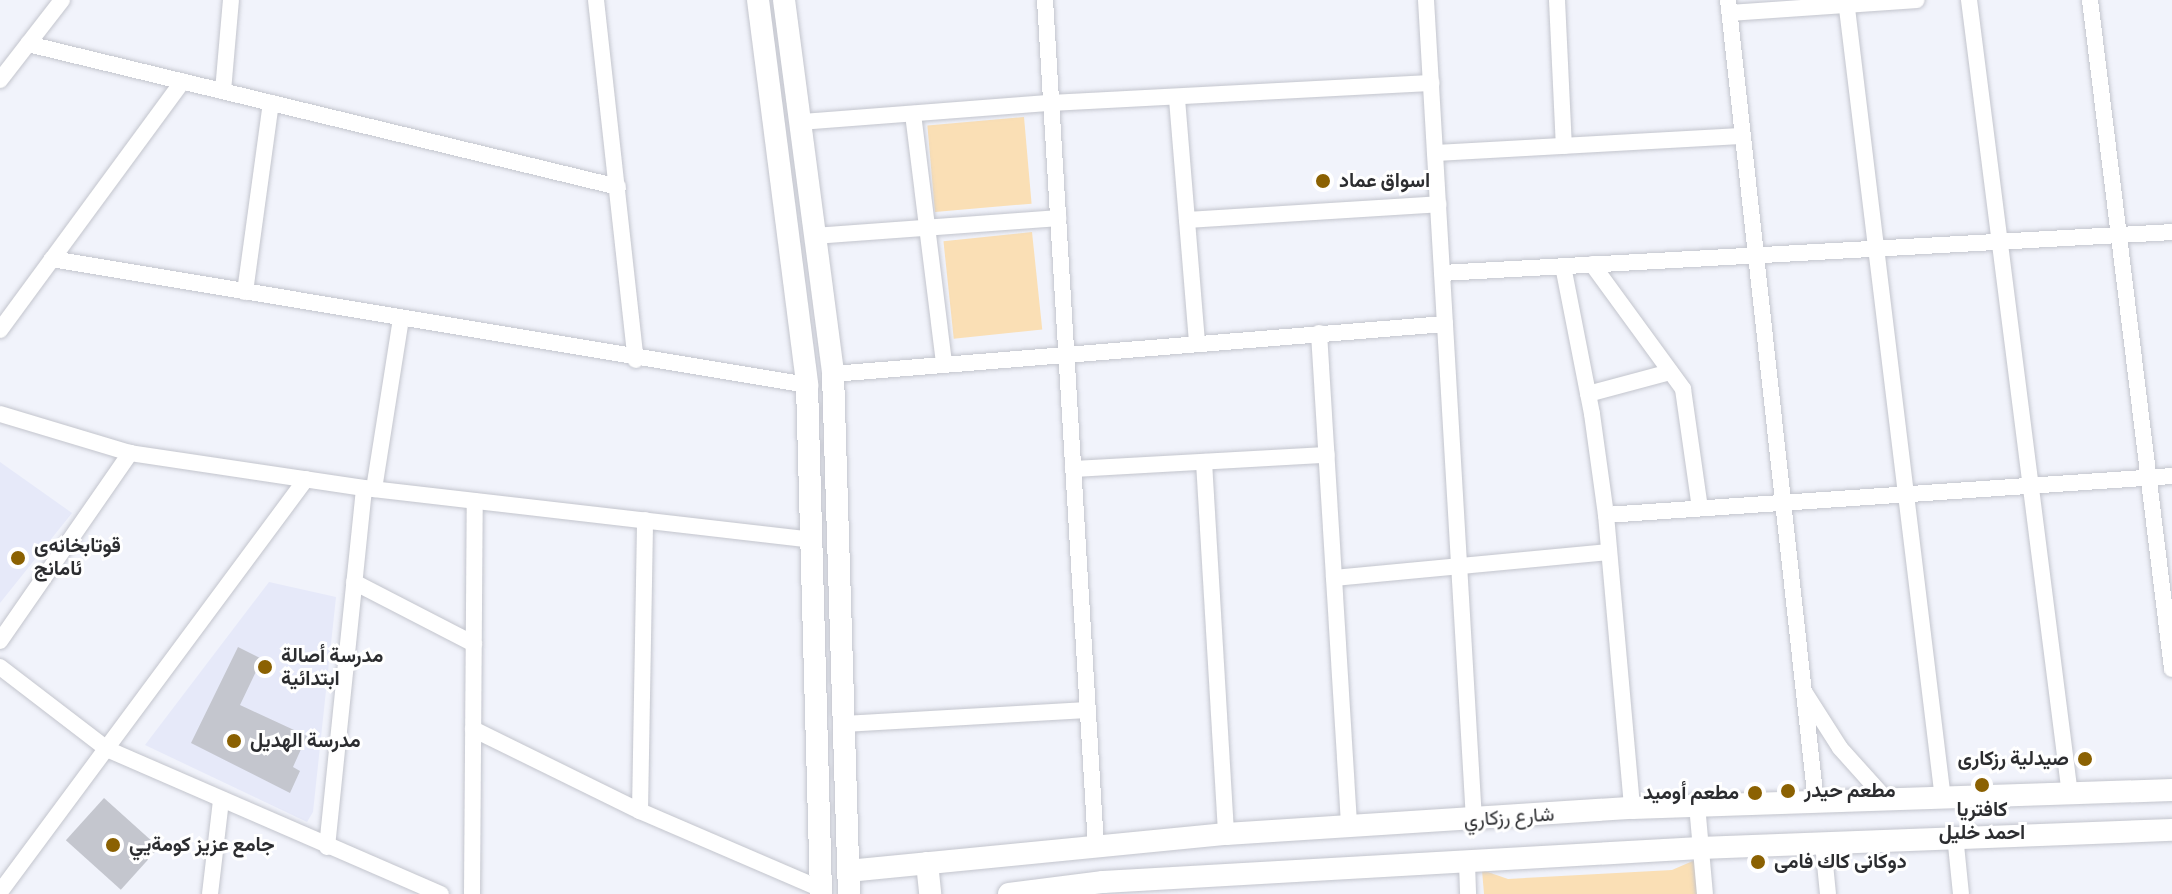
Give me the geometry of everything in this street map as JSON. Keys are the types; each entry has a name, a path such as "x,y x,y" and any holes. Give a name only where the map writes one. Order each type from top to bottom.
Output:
{"street":[{"path":"0,80 62,0"},
{"path":"223,91 231,0"},
{"path":"596,0 636,360"},
{"path":"473,729 640,811 821,891 807,385 758,0"},
{"path":"784,0 833,374 848,883"},
{"path":"1045,0 1096,846"},
{"path":"1426,0 1474,821"},
{"path":"1557,0 1564,146"},
{"path":"1816,802 1729,6 1917,0"},
{"path":"1969,0 2027,486 2070,795"},
{"path":"2090,0 2172,669"},
{"path":"1846,2 1943,799"},
{"path":"28,44 618,187"},
{"path":"0,330 182,82"},
{"path":"801,122 1049,103 1177,99 1431,83"},
{"path":"1177,99 1197,342"},
{"path":"245,292 271,103"},
{"path":"913,114 944,363"},
{"path":"1435,153 1742,136"},
{"path":"1187,220 1438,204"},
{"path":"815,236 1058,218"},
{"path":"1442,273 2172,232"},
{"path":"52,259 636,360 807,385"},
{"path":"1592,264 1683,389 1700,508"},
{"path":"1563,266 1588,394 1606,515 1632,808"},
{"path":"327,847 354,582 401,319"},
{"path":"833,374 1066,351 1445,324"},
{"path":"1319,333 1349,827"},
{"path":"1588,394 1670,372"},
{"path":"0,414 130,453 369,488 812,540"},
{"path":"0,641 130,453"},
{"path":"1073,469 1327,455"},
{"path":"1204,462 1226,834"},
{"path":"810,465 837,465"},
{"path":"1606,515 2172,476"},
{"path":"0,892 306,479"},
{"path":"472,894 475,501"},
{"path":"640,811 645,520"},
{"path":"1334,578 1609,552"},
{"path":"354,582 474,644"},
{"path":"0,667 107,749 441,894"},
{"path":"1801,686 1840,748 1886,799"},
{"path":"843,724 1088,710"},
{"name":"شارع رزكاري","path":"848,883 927,863 1226,834 1474,821 1632,808 2172,790"},
{"path":"210,894 221,800"},
{"path":"1697,805 1705,894"},
{"name":"شارع رزكاري","path":"1009,894 1700,848 1955,835 2172,830"},
{"path":"1955,835 1961,894"},
{"path":"1823,844 1828,894"},
{"path":"927,863 930,894"},
{"path":"1467,863 1468,894"}],"shaded area":[{"path":"1024,117 1032,204 935,212 927,125"},
{"path":"1032,232 1042,329 954,339 943,241"},
{"name":"قوتابخانەى ئامانج","path":"0,462 72,513 0,603"},
{"name":"مدرسة أصالة ابتدائية","path":"269,582 336,597 313,812 307,822 145,745"},
{"path":"1695,860 1698,894 1484,894 1482,870 1508,879 1672,870"}],"building":[{"path":"238,647 262,659 240,705 307,736 293,767 300,771 290,793 191,743"},
{"name":"جامع عزيز كومةيي","path":"104,798 159,848 121,890 66,840"}],"place":[{"name":"اسواق عماد","path":"1323,181"},
{"name":"قوتابخانەى ئامانج","path":"18,558"},
{"name":"مدرسة أصالة ابتدائية","path":"265,667"},
{"name":"مدرسة الهديل","path":"234,741"},
{"name":"صيدلية رزكارى","path":"2085,759"},
{"name":"كافتريا احمد خليل","path":"1982,785"},
{"name":"مطعم حيدر","path":"1788,791"},
{"name":"مطعم أوميد","path":"1755,793"},
{"name":"جامع عزيز كومةيي","path":"113,845"},
{"name":"دوكانى كاك فامى","path":"1758,862"}]}
